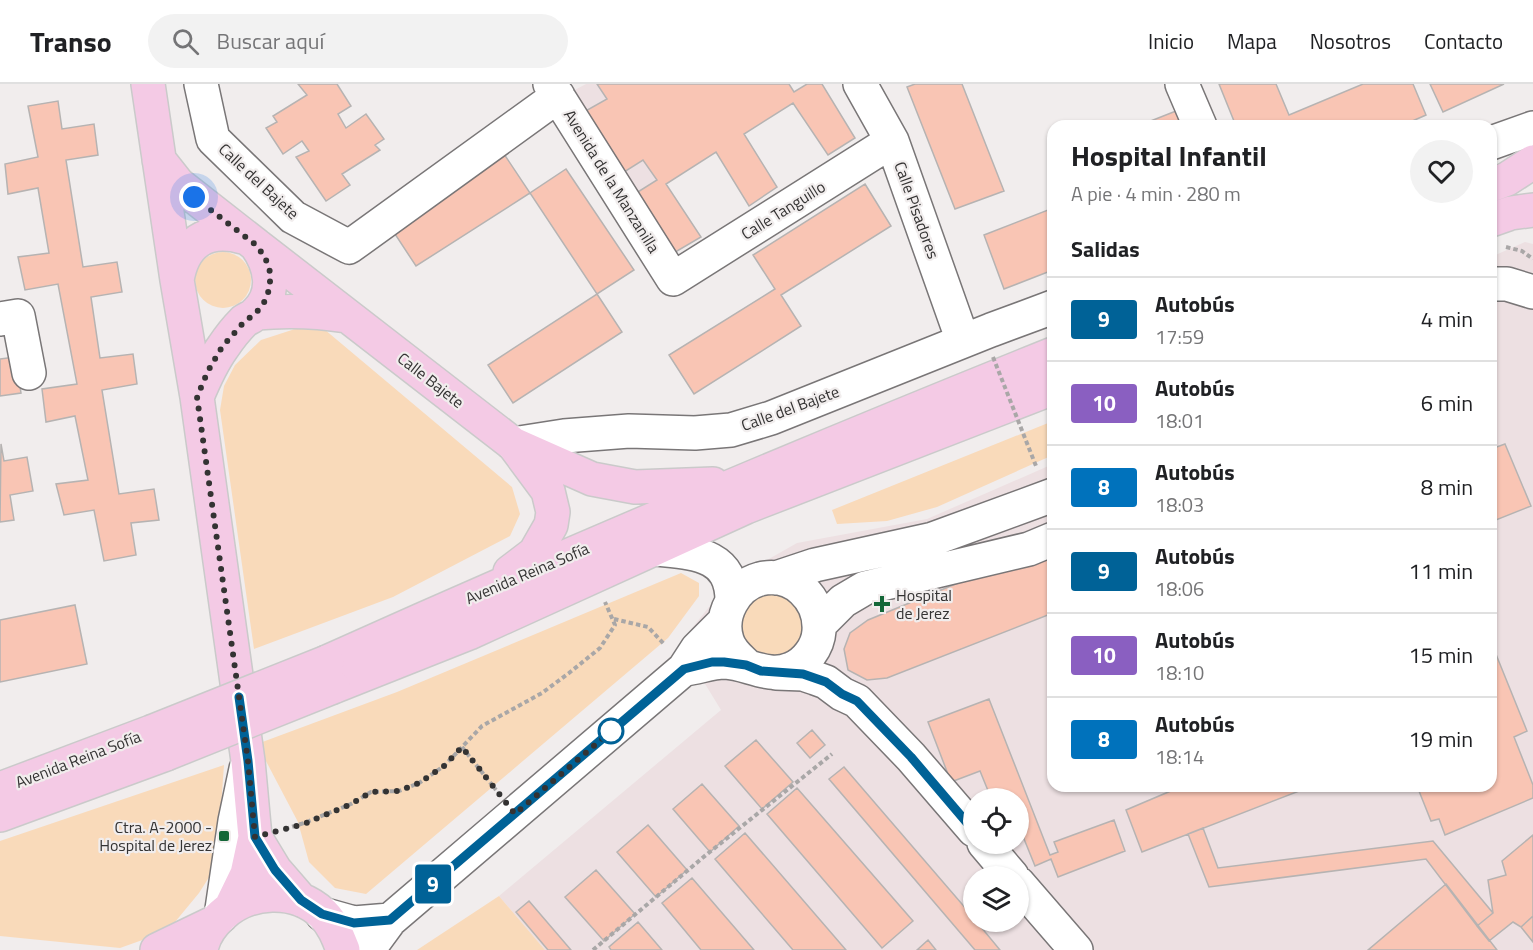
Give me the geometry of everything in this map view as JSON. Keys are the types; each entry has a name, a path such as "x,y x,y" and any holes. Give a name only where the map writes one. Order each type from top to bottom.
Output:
{"main road":[{"path":"148,84 178,288 197,397 248,761 255,837 247,873 216,924"},
{"name":"Calle Bajete","path":"159,160 178,184 513,444"},
{"path":"1497,183 1507,180 1533,162"},
{"path":"1497,232 1511,213 1533,210"},
{"path":"197,397 222,347 250,318 265,301 270,287 270,272 265,257 250,241 228,233 213,234 198,240 187,251 179,265 178,288 188,309 199,319 214,325 229,326 250,318"},
{"name":"Calle Bajete","path":"250,318 283,310 315,311 348,316"},
{"name":"Avenida Reina Sofía","path":"330,675 484,591 736,483 1047,356"},
{"name":"Avenida Reina Sofía","path":"0,815 158,743 330,675 469,633 746,507 1047,390"},
{"path":"513,444 592,479 636,487 736,483"},
{"path":"484,591 535,553 551,525 553,512 548,491 513,444"},
{"name":"Avenida Reina Sofía","path":"0,789 16,775 158,743"},
{"path":"255,837 275,870 337,933 343,950"},
{"path":"157,950 216,924 253,896 278,894 312,907"}],"street":[{"name":"Calle del Bajete","path":"201,84 213,139 293,217 349,247 554,90"},
{"name":"Calle Pisadores","path":"860,84 892,141 963,341"},
{"path":"1182,84 1197,120"},
{"name":"Avenida de la Manzanilla","path":"554,90 674,279"},
{"path":"1497,141 1533,128"},
{"name":"Calle Tanguillo","path":"674,279 892,141"},
{"path":"1497,285 1507,284 1533,292"},
{"name":"Calle del Bajete","path":"513,444 564,436 629,431 694,433 731,430 771,418 1047,309"},
{"path":"0,319 18,316 28,373"},
{"path":"368,950 390,920 684,669 746,586 760,579 776,578 815,565 933,539 1047,497"},
{"path":"819,631 843,601 865,588 1029,549 1047,542"},
{"path":"656,549 699,554 721,566 729,578 727,641 735,654 761,669 792,669 805,661 814,648 819,631 819,618 814,603 805,590 791,582 776,578"},
{"path":"819,631 827,658 852,688 857,701"},
{"path":"684,669 712,662 803,674 826,682 842,694 857,701 911,757 963,817"},
{"path":"216,924 248,761"},
{"path":"993,854 1004,866"},
{"path":"1029,896 1076,950"},
{"path":"312,907 354,923 390,920"}],"path":[{"path":"1497,234 1533,259"},
{"path":"993,357 1036,466"},
{"path":"255,837 304,824 351,804 371,792 399,791 419,783 444,766 482,726 542,693 600,648 615,625 593,578"},
{"path":"614,619 638,624 653,631 684,669"},
{"path":"462,747 515,814"},
{"path":"593,950 706,855 832,754"}],"shaded area":[{"path":"586,84 597,84 607,99 582,113 569,93"},
{"path":"643,160 657,180 633,195 621,174"},
{"name":"Hospital de Jerez","path":"1525,242 1533,244 1533,950 545,950 499,896 721,710 680,643 742,566 767,560 797,543 927,519 1047,467 1047,792 1497,792 1497,254"},
{"path":"217,252 229,252 239,256 247,264 251,280 247,296 239,304 229,308 217,308 207,304 199,296 195,286 195,274 199,264 207,256"},
{"path":"295,329 324,329 512,487 520,514 510,536 393,597 254,649 220,410 224,386 235,365 261,340"},
{"path":"1047,423 1047,458 937,507 887,521 837,524 832,510"},
{"path":"681,573 699,583 699,596 668,638 366,894 335,888 309,862 298,822 257,744 397,692"},
{"path":"761,593 786,595 804,616 804,639 784,658 758,658 741,642 738,617"},
{"path":"224,765 219,834 213,871 199,893 175,922 148,938 120,948 0,936 0,841"},
{"path":"499,896 545,950 417,950"}],"building":[{"path":"298,84 337,84 351,106 338,114 346,128 366,114 384,139 375,145 380,150 342,174 350,185 326,201 296,157 309,151 302,141 283,154 266,128 277,122 273,116 307,95"},
{"path":"597,84 789,84 794,92 807,84 822,84 855,138 828,155 793,103 744,134 777,187 749,206 716,152 666,184 701,237 672,254 633,195 657,180 643,160 621,174 582,113 607,99"},
{"path":"915,84 962,84 1004,191 955,209 907,87"},
{"path":"1219,84 1276,84 1289,115 1363,84 1413,84 1426,115 1415,120 1234,120"},
{"path":"1430,84 1504,84 1443,112"},
{"path":"58,101 62,129 94,124 98,155 66,160 83,267 117,262 122,292 91,297 100,358 133,354 137,384 102,390 119,494 154,489 159,520 131,523 136,555 104,561 94,510 64,515 56,484 88,480 75,416 46,422 42,389 77,384 58,284 25,290 18,257 49,253 38,188 8,194 5,164 38,157 28,106"},
{"path":"1181,109 1186,120 1153,120"},
{"path":"504,154 530,193 416,266 391,228"},
{"path":"566,169 634,270 597,294 530,193"},
{"path":"865,184 891,226 781,295 801,326 694,394 669,355 775,289 753,255"},
{"path":"1047,210 1047,272 1004,289 984,235"},
{"path":"597,294 622,332 513,403 488,365"},
{"path":"15,357 21,393 0,396 0,359"},
{"path":"1,444 4,461 27,457 33,491 10,495 14,520 0,522"},
{"path":"1505,444 1531,506 1497,520 1497,447"},
{"path":"1047,546 1047,615 887,678 867,680 848,670 844,649 850,633 868,620"},
{"path":"75,605 87,664 0,682 0,620"},
{"path":"1497,657 1527,731 1514,737 1533,785 1533,798 1445,835 1439,819 1431,821 1419,792 1497,792"},
{"path":"989,699 1024,788 987,788 980,771 951,782 928,722"},
{"path":"812,730 825,745 810,758 797,743"},
{"path":"756,740 793,782 762,809 725,766"},
{"path":"844,767 963,905 963,932 985,932 1000,950 975,950 829,779"},
{"path":"702,784 739,826 710,852 673,809"},
{"path":"797,788 913,921 882,948 767,814"},
{"path":"1168,792 1297,792 1142,852 1126,810"},
{"path":"1029,801 1050,855 1058,852 1054,842 1114,820 1125,851 1058,877 1051,859 1035,866 1029,851"},
{"path":"648,825 687,870 656,897 617,852"},
{"path":"1203,828 1218,868 1433,841 1493,913 1477,926 1426,859 1209,887 1188,834"},
{"path":"745,833 846,950 793,950 715,859"},
{"path":"1533,835 1533,916 1521,927 1513,922 1489,941 1477,926 1493,913 1488,880 1506,875 1502,861"},
{"path":"596,870 635,914 604,941 565,897"},
{"path":"692,878 754,950 701,950 662,903"},
{"path":"1446,884 1497,950 1368,950"},
{"path":"529,901 571,950 548,950 516,912"},
{"path":"1533,916 1533,942 1521,927"},
{"path":"638,922 662,950 611,950 609,947"},
{"path":"928,940 936,950 917,950"}],"bus line":[{"name":"9","path":"239,697 255,837 275,870 301,900 322,914 354,923 390,920 684,669 712,662 746,665 761,671 776,673 803,674 826,682 842,694 857,701 911,757 963,818"}],"place":[{"name":"Hospital de Jerez","path":"882,604"},
{"name":"Ctra. A-2000 - Hospital de Jerez","path":"224,836"}],"route":[{"path":"194,197 256,245 265,257 270,272 270,287 265,301 222,347 197,397 248,761 255,837 304,824 351,804 371,792 399,791 419,783 444,766 462,747 515,814 611,731"}]}
